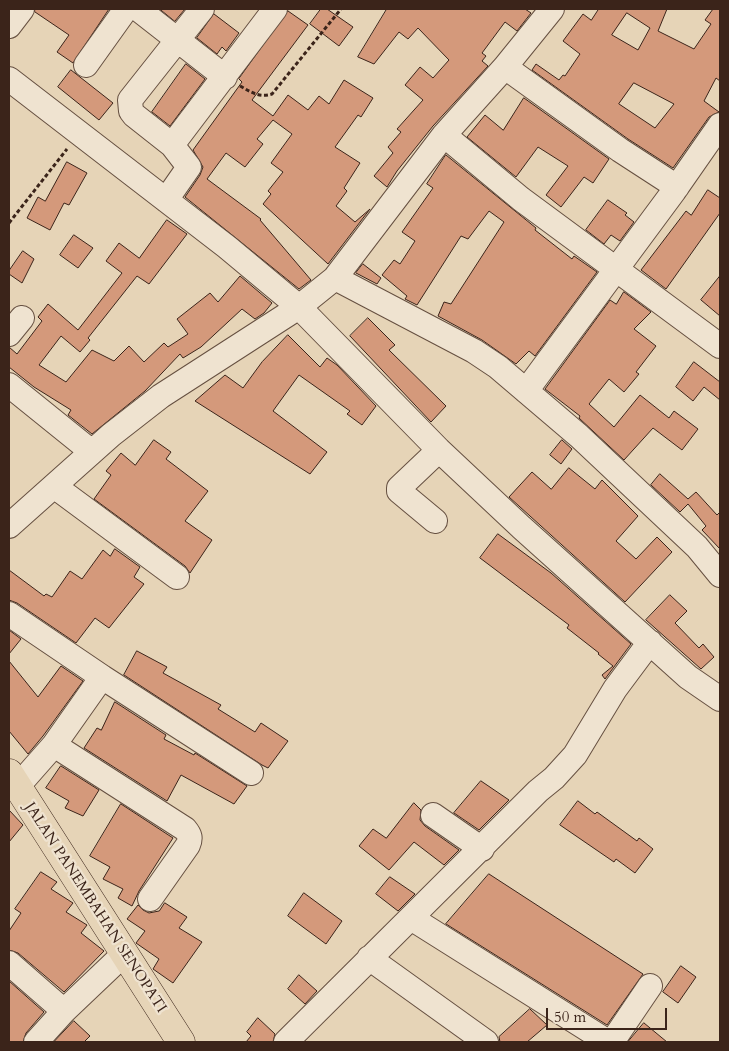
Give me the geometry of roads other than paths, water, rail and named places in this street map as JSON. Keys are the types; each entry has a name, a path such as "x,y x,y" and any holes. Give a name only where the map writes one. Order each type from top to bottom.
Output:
{"main road":[{"name":"JALAN PANEMBAHAN SENOPATI","path":"13,780 181,1042"}],"street":[{"path":"9,26 22,9"},
{"path":"86,65 126,9"},
{"path":"138,9 177,42 225,77"},
{"path":"166,200 189,167 172,145 134,114 130,106 132,95 202,9"},
{"path":"9,526 92,452 161,396 299,307 335,278 444,135 505,67 552,9"},
{"path":"172,145 225,77 267,12"},
{"path":"505,67 620,150 677,187"},
{"path":"9,79 80,132 299,307 439,450 521,527 688,677 720,699"},
{"path":"526,391 677,187 720,125"},
{"path":"444,135 521,199 718,341"},
{"path":"335,278 481,355 579,436 718,566"},
{"path":"9,384 92,452"},
{"path":"435,521 399,491 399,488 439,450"},
{"path":"54,486 177,577"},
{"path":"9,614 102,677 252,773"},
{"path":"286,1042 575,755 615,689 650,642"},
{"path":"13,780 54,745 102,677"},
{"path":"54,745 186,829 190,838 188,845 150,899"},
{"path":"434,815 482,849"},
{"path":"411,918 610,1042 650,986"},
{"path":"36,1042 64,1011 124,954"},
{"path":"369,958 486,1042"},
{"path":"9,963 64,1011"}]}
